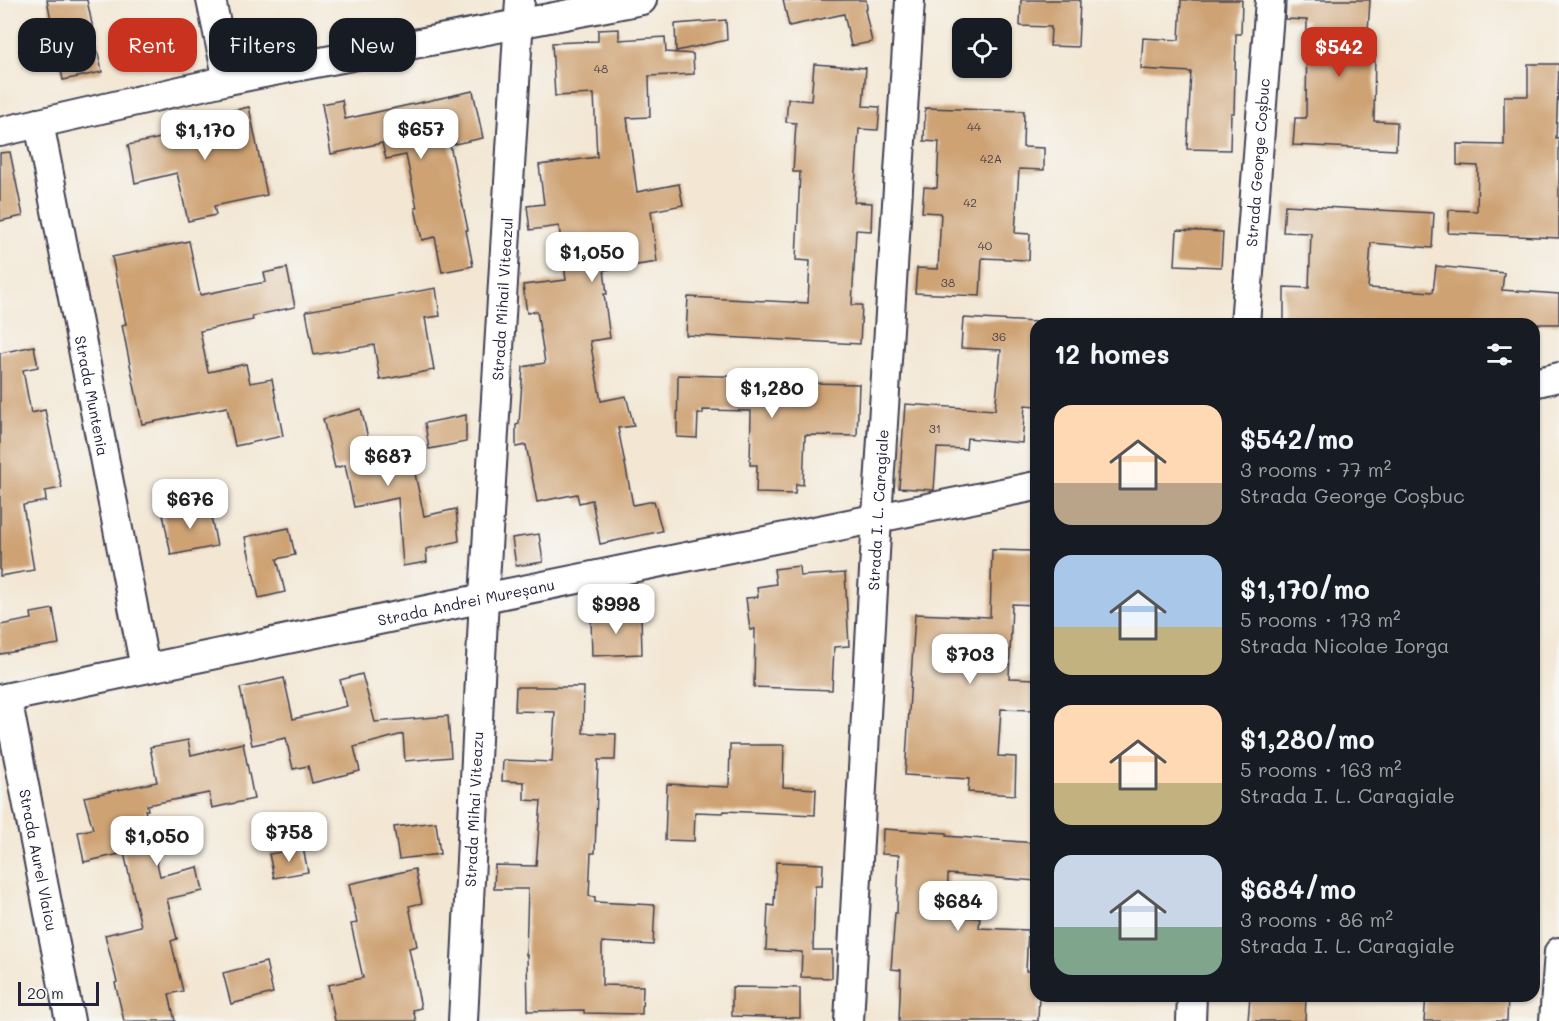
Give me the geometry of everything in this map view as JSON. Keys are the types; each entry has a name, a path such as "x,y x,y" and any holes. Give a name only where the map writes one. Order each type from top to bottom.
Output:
{"street":[{"path":"211,0 228,80"},
{"path":"0,132 520,12 642,0"},
{"name":"Strada I. L. Caragiale","path":"849,1021 877,517 910,0"},
{"name":"Strada George Coșbuc","path":"1245,318 1270,0"},
{"name":"Strada Mihail Viteazul","path":"484,598 520,12"},
{"name":"Strada Muntenia","path":"39,123 145,668"},
{"path":"1540,382 1559,377"},
{"name":"Strada Andrei Mureșanu","path":"3,699 1030,487"},
{"name":"Strada Mihai Viteazu","path":"463,1021 484,598"},
{"name":"Strada Aurel Vlaicu","path":"3,699 70,1021"},
{"path":"1554,1021 1559,952"},
{"path":"1191,1021 1192,1002"}],"building":[{"path":"47,0 87,0 91,18 51,18"},
{"path":"783,0 866,0 867,9 865,10 872,42 851,46 844,14 789,26"},
{"path":"1021,0 1080,0 1078,47 1050,46 1051,27 1020,26"},
{"path":"1181,0 1242,0 1241,34 1236,34 1234,113 1231,113 1230,150 1187,149 1191,72 1141,69 1143,38 1179,40"},
{"path":"1286,0 1370,0 1367,48 1375,48 1374,121 1397,122 1396,150 1293,145 1295,118 1306,118 1307,20 1285,19"},
{"path":"726,20 727,40 676,51 675,24"},
{"path":"619,29 619,40 665,37 666,52 693,54 694,74 649,76 650,117 627,118 637,192 679,184 683,205 651,211 657,262 604,270 607,294 604,294 610,338 590,341 601,401 626,396 634,426 618,428 633,505 654,501 662,531 600,544 592,500 579,503 577,494 537,502 526,445 516,447 516,425 519,424 523,367 545,363 537,311 527,313 523,285 566,280 559,226 530,230 527,206 544,204 539,165 597,157 594,94 555,96 552,43 598,41 598,30"},
{"path":"96,43 102,72 63,80 61,72 96,72"},
{"path":"814,64 866,68 863,106 880,107 878,130 859,129 854,202 872,203 871,231 856,230 852,305 862,305 860,344 686,335 688,297 808,303 810,261 796,260 800,172 793,172 796,123 786,122 788,99 811,101"},
{"path":"1528,64 1559,64 1556,138 1559,138 1559,238 1448,233 1449,210 1477,211 1478,166 1457,165 1457,144 1504,145 1504,96 1528,96"},
{"path":"473,91 483,138 450,145 468,230 466,230 473,266 442,272 435,237 422,240 406,155 386,159 382,143 331,154 322,104 342,100 345,119"},
{"path":"249,107 267,195 214,206 216,215 188,221 177,173 135,183 128,145 170,136 167,122 199,114 200,118"},
{"path":"925,108 1024,111 1023,147 1044,148 1044,170 1019,169 1015,233 1030,234 1029,260 982,258 980,296 915,293 917,268 938,269 941,213 922,212 924,187 937,188 939,142 924,141"},
{"path":"10,152 23,216 0,221 0,153"},
{"path":"1285,205 1434,213 1432,248 1371,243 1368,288 1433,292 1436,266 1504,273 1502,290 1559,294 1559,324 1540,324 1540,318 1284,318 1284,287 1309,288 1311,233 1283,232"},
{"path":"1177,230 1223,232 1221,267 1175,265"},
{"path":"189,241 200,295 266,282 264,273 287,268 295,307 252,316 253,320 200,331 208,372 246,364 250,383 272,379 283,436 235,446 227,407 142,424 122,325 126,324 112,257"},
{"path":"436,288 440,316 425,318 434,370 380,380 374,345 314,355 306,311"},
{"path":"963,318 1030,322 1030,405 1025,405 1022,443 967,438 966,449 937,448 934,490 899,488 905,404 995,410 1001,350 961,348"},
{"path":"34,346 38,367 23,370 31,413 45,410 62,488 45,491 46,501 23,505 34,570 0,576 0,353"},
{"path":"678,375 809,378 809,383 859,384 857,436 805,435 803,485 796,484 795,494 756,493 757,465 750,465 751,411 703,410 703,414 698,414 697,438 677,437"},
{"path":"361,409 374,463 411,455 424,516 456,509 459,541 426,549 427,562 403,566 398,498 354,507 345,465 335,468 323,419"},
{"path":"466,415 466,442 429,449 425,423"},
{"path":"209,506 217,546 171,555 163,514"},
{"path":"289,528 295,555 277,559 285,592 259,598 245,537"},
{"path":"539,534 543,562 516,566 512,538"},
{"path":"992,550 1030,551 1030,605 1012,604 1009,678 1030,679 1030,710 1001,709 998,756 1016,757 1015,795 968,792 969,779 905,775 915,614 990,617"},
{"path":"799,566 800,576 845,573 849,646 834,647 832,690 754,687 755,629 750,630 746,598 758,597 757,587 776,584 774,569"},
{"path":"53,609 59,644 0,654 0,625 32,619 31,613"},
{"path":"641,614 642,654 592,656 591,616"},
{"path":"362,674 375,722 448,716 451,757 405,761 403,734 354,747 360,771 312,783 308,766 293,769 286,738 252,745 240,688 284,678 293,719 347,706 340,680"},
{"path":"516,687 584,687 583,733 616,734 615,760 598,760 595,853 591,853 589,896 595,897 595,902 655,905 653,945 602,942 602,985 643,986 642,1014 584,1013 584,1010 528,1011 526,955 528,889 494,889 495,865 536,866 541,801 524,800 524,782 502,781 503,760 552,762 555,712 515,711"},
{"path":"188,740 191,755 243,743 254,799 212,808 209,793 147,805 148,810 145,810 160,876 198,867 203,891 167,899 177,939 171,941 183,991 169,994 175,1021 124,1021 105,935 141,926 124,853 84,862 78,832 93,829 84,797 157,782 150,747"},
{"path":"730,745 784,745 783,787 816,789 815,815 695,812 694,841 665,840 667,784 729,787"},
{"path":"436,822 440,854 399,859 394,827"},
{"path":"883,829 947,833 946,836 1030,843 1030,881 948,874 947,916 980,918 979,928 1028,930 1026,971 1030,971 1030,1002 1039,1002 1038,1021 899,1021 901,970 891,969 895,913 897,913 899,855 882,854"},
{"path":"303,848 308,872 274,878 269,854"},
{"path":"776,862 823,864 822,886 815,886 813,950 832,950 832,978 801,977 802,952 766,950 768,905 774,906"},
{"path":"415,869 422,903 409,906 417,946 409,948 421,1008 413,1010 416,1021 335,1021 328,985 363,978 351,924 357,923 349,884"},
{"path":"266,962 273,993 231,1004 223,973"},
{"path":"732,987 800,988 800,1018 732,1016"},
{"path":"1250,1002 1306,1002 1305,1021 1248,1021"},
{"path":"1426,1002 1508,1002 1507,1021 1424,1021"}]}
